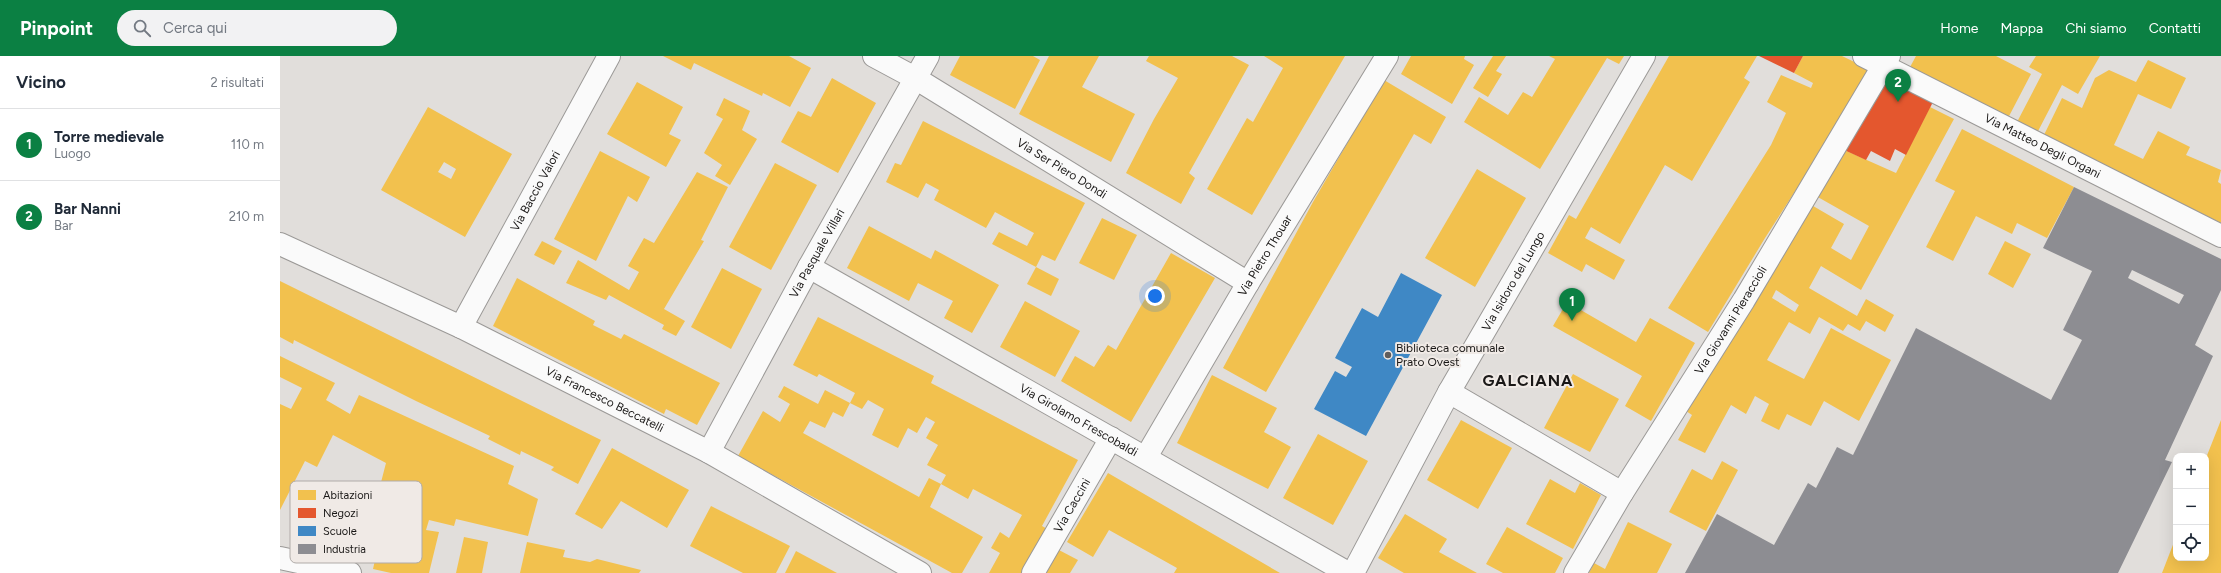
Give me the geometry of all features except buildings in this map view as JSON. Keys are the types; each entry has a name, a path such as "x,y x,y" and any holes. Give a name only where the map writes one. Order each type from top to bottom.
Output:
{"street":[{"name":"Via Baccio Valori","path":"461,327 610,56"},
{"name":"Via Ser Piero Dondi","path":"874,56 915,78 1248,283"},
{"name":"Via Pasquale Villari","path":"709,452 809,267 928,56"},
{"name":"Via Pietro Thouar","path":"1146,457 1248,283 1387,56"},
{"name":"Via Isidoro del Lungo","path":"1353,573 1449,392 1644,56"},
{"name":"Via Matteo Degli Organi","path":"1864,56 1886,61 2221,236"},
{"name":"Via Giovanni Pieraccioli","path":"1575,573 1622,493 1744,300 1886,61"},
{"name":"Via Francesco Beccatelli","path":"280,244 461,327 709,452 920,573"},
{"name":"Via Girolamo Frescobaldi","path":"809,267 1348,573"},
{"path":"1449,392 1622,493"},
{"name":"Via Caccini","path":"1033,573 1111,438"},
{"path":"280,558 290,560"},
{"path":"303,563 350,573"}],"place":[{"name":"Bar Nanni","path":"1898,102"},
{"name":"Torre medievale","path":"1572,321"},
{"name":"Biblioteca comunale Prato Ovest","path":"1388,355"}],"district":[{"name":"GALCIANA","path":"1528,380"}]}
